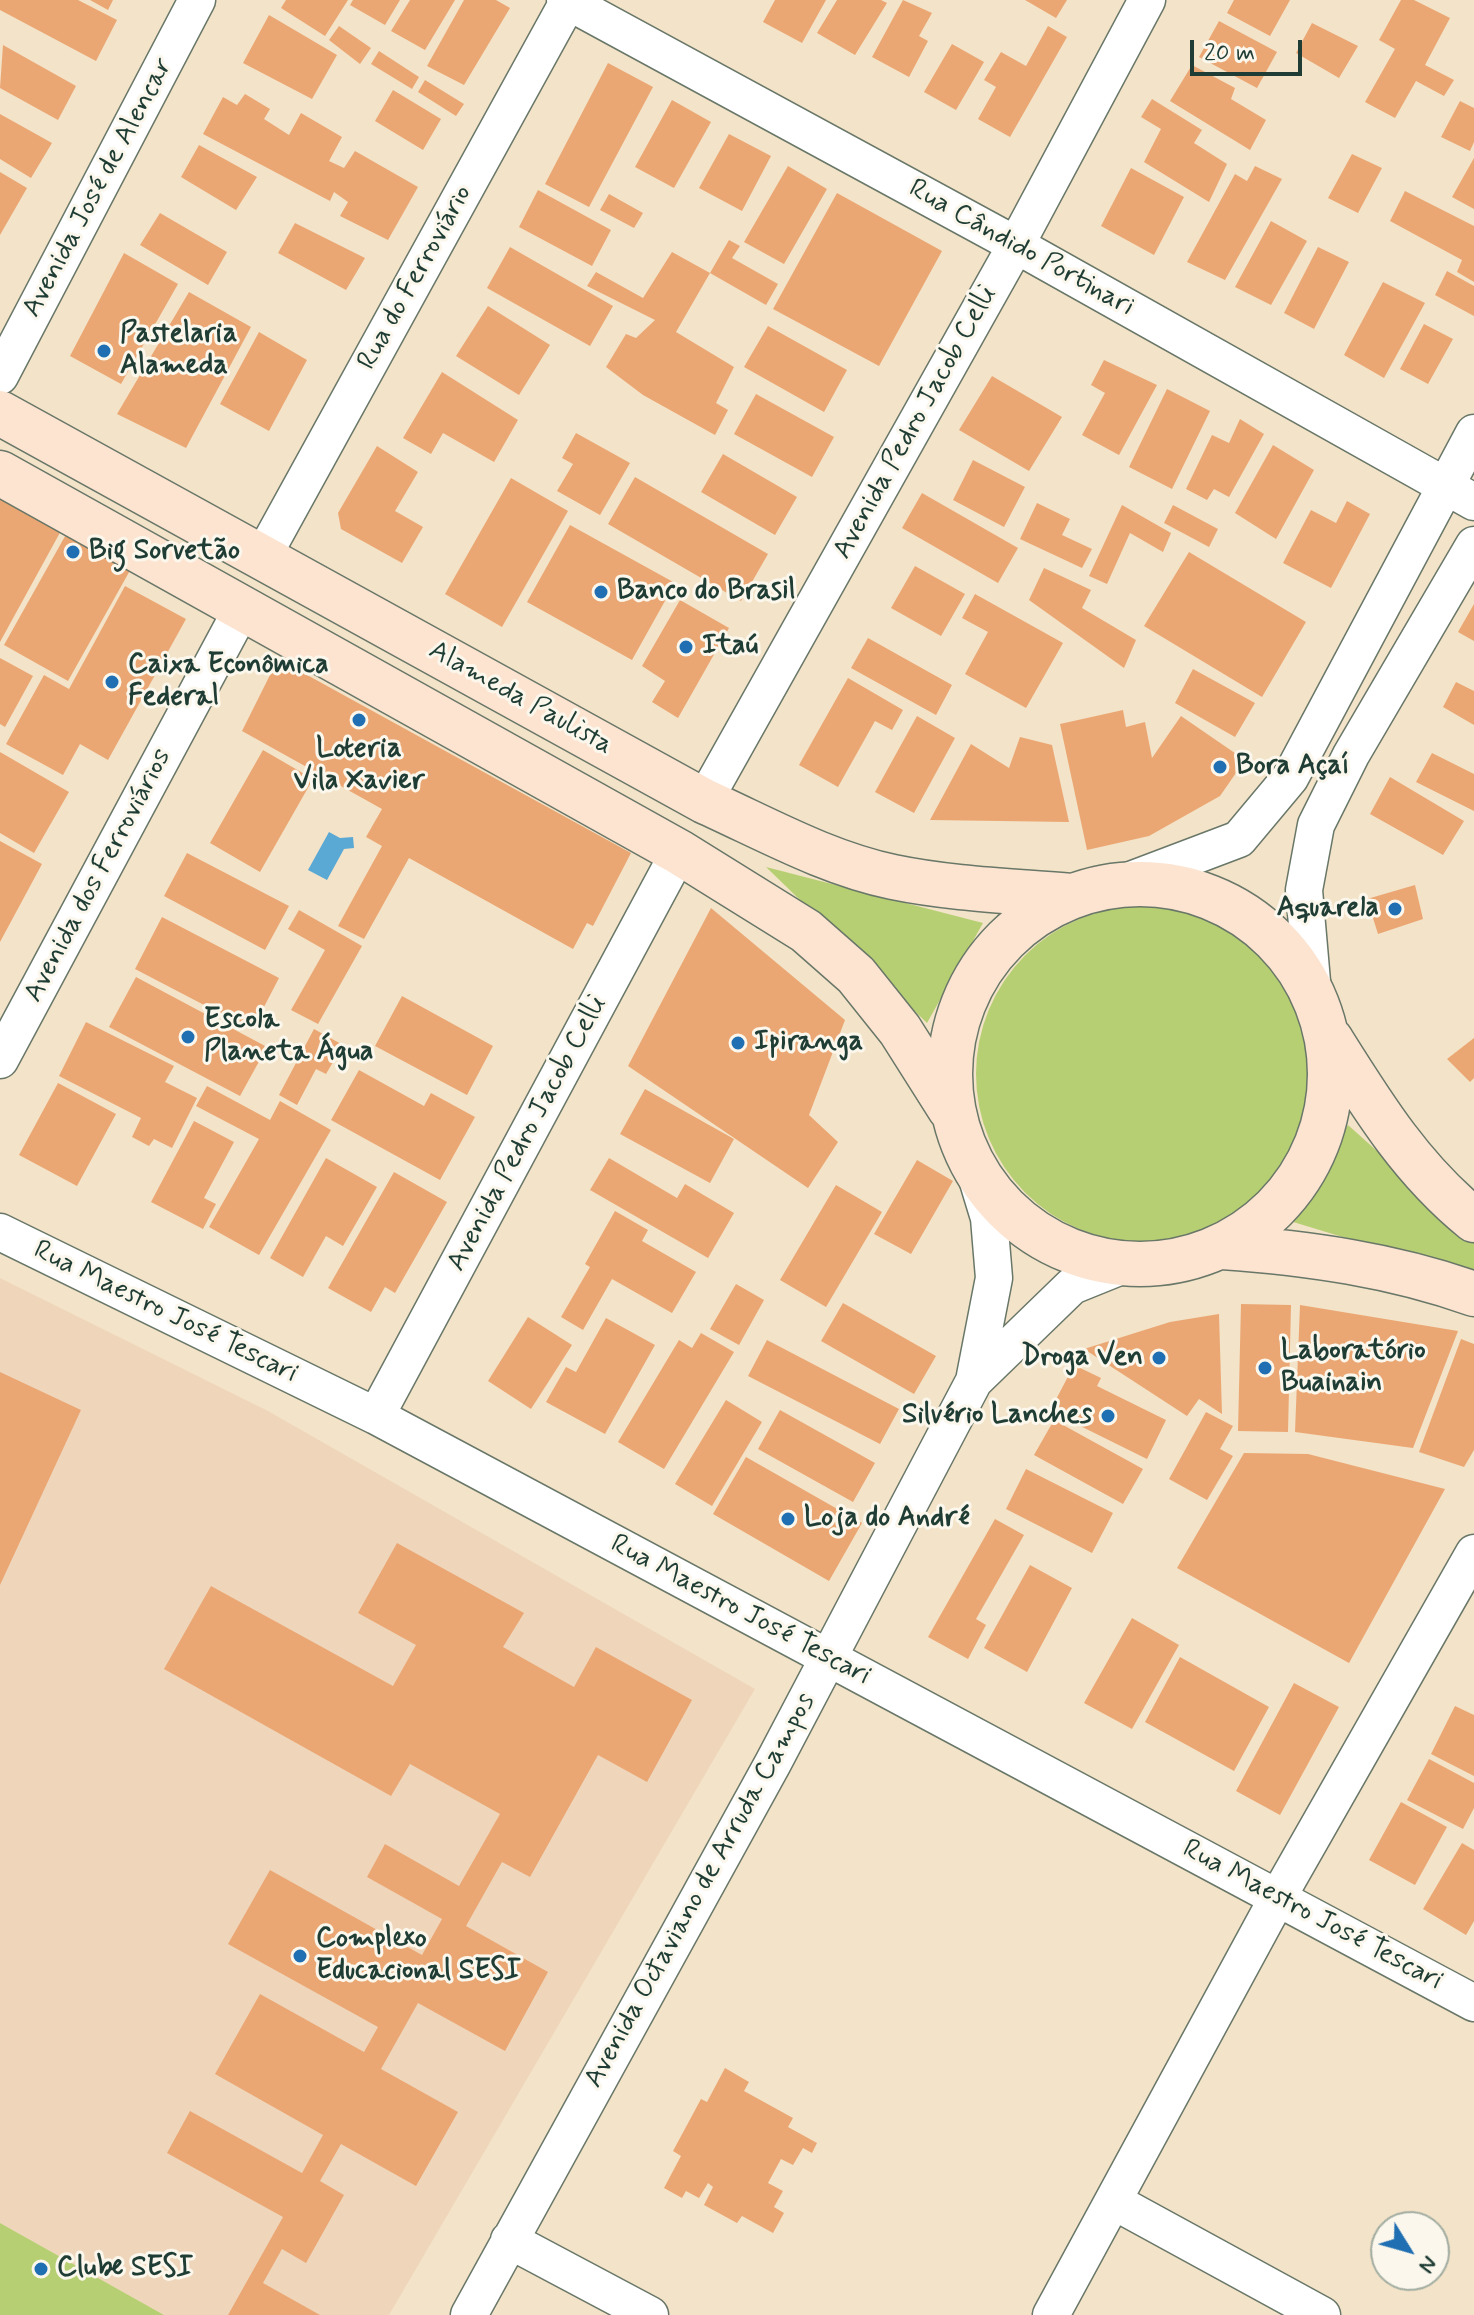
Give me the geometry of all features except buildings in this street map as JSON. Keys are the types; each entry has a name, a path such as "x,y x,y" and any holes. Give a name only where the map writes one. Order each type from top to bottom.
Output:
{"main road":[{"name":"Alameda Paulista","path":"0,413 704,801 816,853 892,877 964,888 1071,896"},
{"name":"Alameda Paulista","path":"0,473 679,852 806,931 856,975 900,1030 952,1111"},
{"path":"1327,1034 1331,1086 1321,1136 1298,1181 1265,1219 1222,1247 1174,1263 1124,1265 1064,1251 1013,1219 975,1172 952,1111 949,1058 962,1006 987,960 1025,922 1071,896 1120,884 1167,885 1213,897 1254,920 1288,953 1313,993 1327,1034 1391,1135 1437,1190 1474,1220"},
{"path":"1222,1247 1307,1253 1432,1279 1474,1294"}],"street":[{"name":"Avenida José de Alencar","path":"0,376 197,0"},
{"name":"Avenida Pedro Jacob Celli","path":"704,801 1016,245 1147,0"},
{"name":"Rua Cândido Portinari","path":"567,1 1016,245 1459,494"},
{"name":"Rua do Ferroviário","path":"263,556 567,1"},
{"path":"1120,884 1239,839 1290,778 1459,494 1474,433"},
{"path":"1313,993 1304,890 1316,825 1351,755 1474,545"},
{"name":"Avenida dos Ferroviários","path":"0,1060 243,607"},
{"name":"Avenida Pedro Jacob Celli","path":"376,1416 679,852"},
{"name":"Avenida Octaviano de Arruda Campos","path":"469,2315 828,1659 974,1381 994,1278 989,1218 975,1172"},
{"name":"Rua Maestro José Tescari","path":"0,1232 376,1416 1474,2003"},
{"name":"Avenida Octaviano de Arruda Campos","path":"974,1381 1072,1286 1124,1265"},
{"path":"1051,2315 1278,1897 1474,1553"},
{"path":"1115,2202 1322,2315"},
{"path":"509,2240 650,2315"}],"shaded area":[{"name":"Complexo Educacional SESI","path":"0,1278 268,1411 755,1689 389,2315 164,2315 0,2223"}],"green space":[{"path":"766,867 983,923 927,1023"},
{"path":"1144,906 1177,909 1208,919 1237,935 1263,955 1283,981 1299,1010 1309,1041 1312,1074 1309,1107 1299,1138 1283,1167 1263,1193 1237,1213 1208,1229 1177,1239 1144,1242 1111,1239 1080,1229 1051,1213 1025,1193 1005,1167 989,1138 979,1107 976,1074 979,1041 989,1010 1005,981 1025,955 1051,935 1080,919 1111,909"},
{"path":"1348,1125 1474,1238 1474,1277 1290,1221"},
{"name":"Clube SESI","path":"0,2223 164,2315 0,2315"}],"water":[{"path":"329,832 340,838 353,837 354,848 344,849 327,880 308,870"}],"place":[{"name":"Pastelaria Alameda","path":"104,351"},
{"name":"Big Sorvetão","path":"73,552"},
{"name":"Banco do Brasil","path":"601,592"},
{"name":"Itaú","path":"686,647"},
{"name":"Caixa Econômica Federal","path":"112,682"},
{"name":"Loteria Vila Xavier","path":"359,720"},
{"name":"Bora Açaí","path":"1220,767"},
{"name":"Aquarela","path":"1395,909"},
{"name":"Escola Planeta Água","path":"188,1037"},
{"name":"Ipiranga","path":"738,1043"},
{"name":"Droga Ven","path":"1159,1358"},
{"name":"Laboratório Buainain","path":"1265,1368"},
{"name":"Silvério Lanches","path":"1108,1416"},
{"name":"Loja do André","path":"788,1519"},
{"name":"Complexo Educacional SESI","path":"300,1956"},
{"name":"Clube SESI","path":"41,2269"}]}
